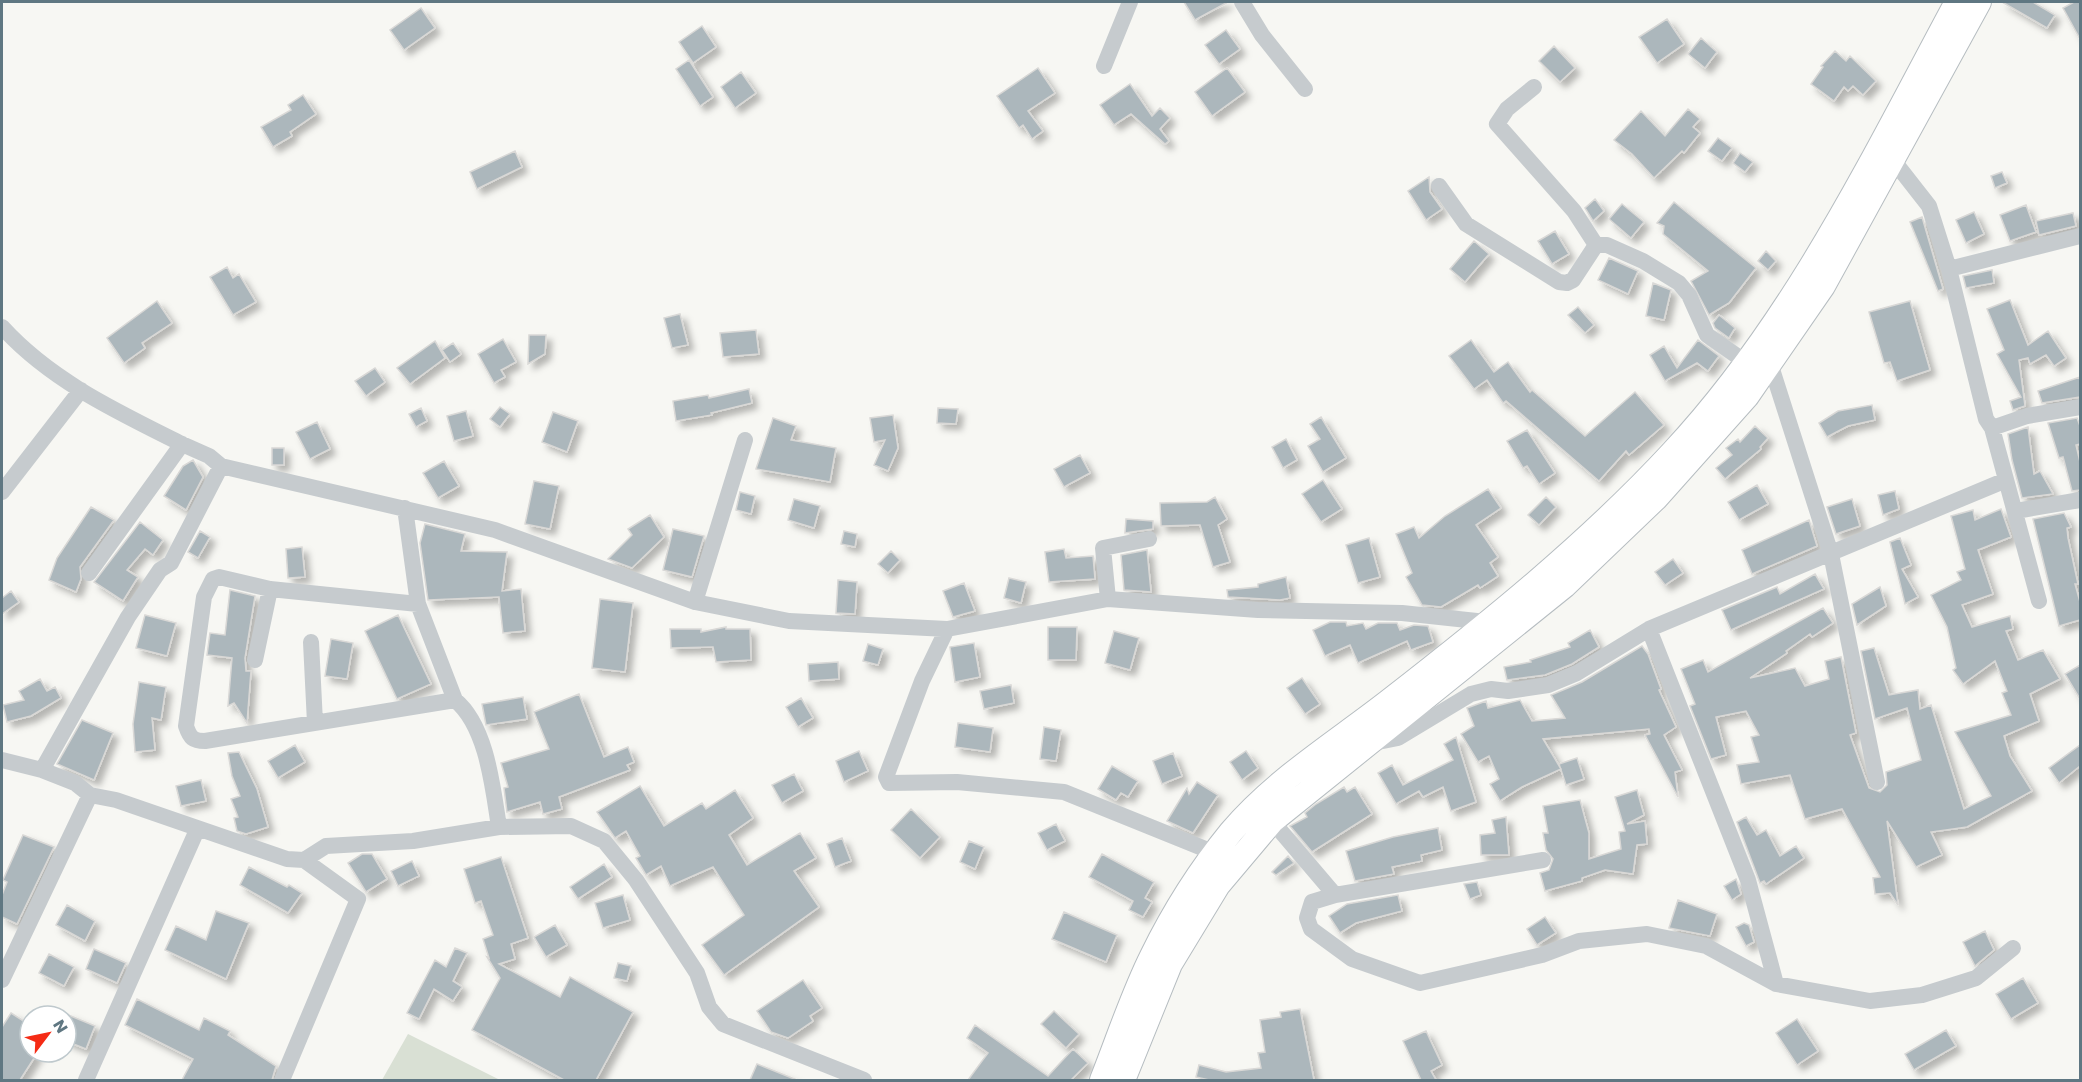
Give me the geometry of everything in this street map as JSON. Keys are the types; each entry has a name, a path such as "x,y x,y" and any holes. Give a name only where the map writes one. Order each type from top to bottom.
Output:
{"main road":[{"path":"1123,1080 1170,964 1218,885 1272,821 1564,586 1614,540 1695,456 1747,396 1758,363 1957,2"},
{"path":"1102,1080 1151,958 1186,895 1215,853 1264,796 1387,703 1609,517 1758,363 1823,285 1979,2"}],"street":[{"path":"1104,66 1130,2"},
{"path":"1242,2 1262,35 1305,89"},
{"path":"1534,87 1507,109 1497,124 1574,211 1596,245"},
{"path":"1893,160 1929,206 1949,269 1986,419 1992,428 2016,510 2039,601"},
{"path":"1438,186 1466,224 1559,282 1568,283 1573,280 1596,245"},
{"path":"1949,269 2080,236"},
{"path":"1596,245 1607,244 1670,276 1689,295 1707,335 1758,363 1831,554 1877,782"},
{"path":"2,327 24,351 53,374 182,444 209,456 221,466 495,530 695,602 789,621 947,629 1108,599 1258,610 1402,613 1486,622"},
{"path":"2,492 81,390"},
{"path":"1992,428 2027,416 2080,407"},
{"path":"695,602 745,440"},
{"path":"89,573 182,444"},
{"path":"42,770 128,617 160,570 171,563 221,466"},
{"path":"1369,744 1398,738 1471,694 1491,689 1508,691 1548,685 1576,673 1649,629 2006,480"},
{"path":"2016,510 2080,500"},
{"path":"405,508 418,604 455,700 472,720 485,753 499,827"},
{"path":"1108,599 1102,548 1149,539"},
{"path":"418,604 270,589 219,577 213,579 208,586 186,716 189,735 195,741 205,741 455,700"},
{"path":"255,660 270,589"},
{"path":"947,629 918,692 886,777 889,783 957,782 1064,792 1215,853"},
{"path":"1649,629 1748,880 1776,984"},
{"path":"311,642 315,723"},
{"path":"2,760 42,770 75,783 90,795 116,800 197,830 287,859 304,860 358,899 282,1080"},
{"path":"2,980 90,795"},
{"path":"1272,821 1335,895"},
{"path":"304,860 326,846 413,841 499,827 571,826 604,841 636,880 697,973 709,1007 723,1023 864,1080"},
{"path":"86,1080 197,830"},
{"path":"1543,860 1335,895 1312,902 1307,918 1311,929 1352,959 1420,982 1542,955 1579,941 1647,934 1706,946 1776,984 1870,1001 1922,995 1976,978 2013,948"}],"shaded area":[{"path":"408,1034 500,1080 382,1080"}],"building":[{"path":"1184,2 1228,2 1195,20"},
{"path":"2002,2 2033,2 2055,15 2047,28"},
{"path":"2074,2 2080,2 2080,39 2063,8"},
{"path":"421,8 435,28 404,50 390,30"},
{"path":"1667,19 1684,44 1657,63 1639,37"},
{"path":"702,26 716,47 693,63 679,42"},
{"path":"1226,30 1240,49 1219,64 1205,45"},
{"path":"1701,38 1717,52 1705,68 1688,54"},
{"path":"1554,46 1575,68 1560,82 1539,61"},
{"path":"1835,51 1846,61 1850,56 1876,81 1863,95 1853,86 1848,91 1844,87 1834,101 1811,84 1823,67 1821,66"},
{"path":"689,60 713,97 700,106 676,69"},
{"path":"1038,68 1055,93 1028,111 1043,131 1032,139 1023,125 1019,128 997,96"},
{"path":"1227,68 1245,92 1212,116 1195,92"},
{"path":"741,72 756,93 735,108 721,87"},
{"path":"1130,84 1152,116 1160,108 1170,118 1160,129 1169,141 1165,144 1131,114 1114,125 1100,105"},
{"path":"303,95 316,114 290,132 292,136 273,147 261,127 291,110 288,105"},
{"path":"1688,109 1700,119 1693,127 1700,133 1684,153 1682,151 1654,178 1632,154 1614,140 1641,111 1665,136"},
{"path":"1718,138 1732,148 1722,161 1708,151"},
{"path":"515,151 522,167 477,189 470,172"},
{"path":"1740,153 1753,162 1745,172 1733,163"},
{"path":"2002,172 2007,183 1995,188 1991,176"},
{"path":"1429,177 1430,192 1442,209 1426,220 1408,191"},
{"path":"1595,199 1604,211 1593,221 1585,208"},
{"path":"1674,202 1756,268 1729,303 1709,315 1691,281 1708,271 1663,234 1664,226 1657,223"},
{"path":"1622,204 1644,222 1631,238 1609,219"},
{"path":"2026,205 2036,232 2010,241 2000,215"},
{"path":"1974,212 1984,234 1966,243 1956,220"},
{"path":"2073,213 2076,226 2039,235 2036,221"},
{"path":"1922,217 1943,289 1938,291 1910,222"},
{"path":"1555,231 1569,254 1552,264 1538,241"},
{"path":"1474,241 1489,254 1465,282 1450,269"},
{"path":"1766,251 1776,261 1768,270 1758,261"},
{"path":"1609,258 1638,271 1628,294 1598,280"},
{"path":"227,267 233,278 239,274 256,302 233,315 210,277"},
{"path":"1992,270 1994,283 1966,288 1963,276"},
{"path":"1653,283 1671,290 1664,320 1646,316"},
{"path":"2010,300 2028,345 2048,331 2066,358 2054,366 2046,355 2030,364 2028,358 2019,360 2025,406 2013,410 2010,401 2021,397 1997,354 2004,350 1987,309"},
{"path":"157,301 172,323 142,343 145,348 124,363 107,338"},
{"path":"1910,301 1930,370 1897,381 1890,362 1884,363 1869,312"},
{"path":"1578,307 1594,325 1585,333 1568,315"},
{"path":"680,314 688,345 672,348 664,318"},
{"path":"1719,315 1735,328 1729,338 1715,328 1713,323"},
{"path":"756,330 759,354 723,357 720,333"},
{"path":"529,335 546,335 545,354 528,364"},
{"path":"503,339 516,362 501,370 505,377 494,383 478,354"},
{"path":"1471,340 1494,372 1508,362 1530,392 1532,390 1585,436 1635,392 1664,425 1629,455 1626,451 1599,481 1506,401 1503,403 1487,380 1474,389 1449,356"},
{"path":"1698,340 1719,356 1708,371 1697,363 1665,381 1650,355 1664,346 1677,368"},
{"path":"435,341 445,358 410,384 397,368"},
{"path":"453,343 461,354 450,362 442,350"},
{"path":"375,368 385,382 366,396 355,381"},
{"path":"2080,377 2080,397 2042,403 2038,391"},
{"path":"749,389 752,403 711,413 712,415 676,421 673,401 708,395 709,398"},
{"path":"1872,405 1875,420 1848,426 1827,437 1819,423 1838,411"},
{"path":"500,407 510,414 500,427 490,419"},
{"path":"421,408 427,421 416,427 409,414"},
{"path":"938,408 958,409 956,424 937,423"},
{"path":"466,411 473,436 454,441 447,416"},
{"path":"553,412 578,421 567,452 542,442"},
{"path":"893,415 898,448 888,471 874,465 885,440 874,442 870,418"},
{"path":"1321,417 1346,458 1323,472 1308,446 1320,439 1310,424"},
{"path":"773,418 796,426 791,440 836,448 830,482 756,469"},
{"path":"2077,418 2080,426 2080,444 2076,445 2080,462 2080,490 2072,491 2063,457 2059,458 2048,423"},
{"path":"317,422 330,449 310,459 296,432"},
{"path":"1755,426 1768,438 1760,447 1761,449 1725,479 1716,468 1732,455 1726,448 1738,439 1740,442"},
{"path":"2028,427 2034,474 2040,471 2053,494 2022,498 2008,434"},
{"path":"1527,430 1555,473 1539,484 1527,466 1523,468 1507,441"},
{"path":"1286,439 1297,460 1283,468 1272,447"},
{"path":"272,448 284,448 284,465 272,465"},
{"path":"1080,455 1090,473 1064,487 1054,469"},
{"path":"193,460 203,477 186,510 164,496 183,466"},
{"path":"444,461 459,486 438,498 423,473"},
{"path":"1323,480 1342,509 1321,522 1302,494"},
{"path":"534,481 559,486 550,529 525,524"},
{"path":"1757,485 1768,504 1739,520 1728,502"},
{"path":"1488,489 1501,508 1476,525 1498,557 1490,563 1498,576 1480,588 1478,585 1441,607 1422,605 1406,577 1412,573 1396,534 1414,527 1419,538 1445,516"},
{"path":"1895,491 1899,509 1883,515 1878,495"},
{"path":"740,492 755,496 751,514 736,510"},
{"path":"1215,497 1227,519 1218,525 1230,562 1213,567 1200,525 1161,526 1160,503 1207,502"},
{"path":"1546,497 1556,507 1539,525 1528,515"},
{"path":"794,499 820,506 814,528 788,520"},
{"path":"1852,499 1860,526 1836,534 1827,507"},
{"path":"91,507 114,520 80,567 81,579 76,592 49,580 57,558"},
{"path":"2001,509 2011,537 1978,550 1993,594 1962,605 1972,627 2010,616 2013,629 2006,631 2018,660 2043,650 2060,679 2030,694 2039,721 2004,736 2010,756 2032,791 1967,827 1931,832 1942,855 1916,867 1887,821 1898,905 1890,893 1875,894 1873,878 1880,877 1842,809 1805,819 1790,775 1741,784 1737,765 1759,762 1751,737 1759,735 1746,711 1716,717 1726,755 1711,759 1690,706 1695,704 1681,669 1703,660 1708,672 1823,608 1833,623 1812,637 1810,634 1750,678 1795,668 1805,686 1829,679 1825,661 1841,657 1856,733 1850,735 1869,788 1880,792 1887,785 1886,772 1921,760 1907,708 1875,719 1861,651 1874,648 1889,695 1918,690 1920,709 1931,705 1964,809 1991,796 1955,732 2011,715 2002,693 2007,691 1995,661 1963,684 1953,670 1956,668 1947,627 1931,595 1961,580 1957,572 1965,569 1951,516 1973,510 1975,520"},
{"path":"2064,513 2071,527 2067,528 2078,584 2075,584 2080,602 2080,620 2059,626 2033,519"},
{"path":"650,515 664,537 632,568 608,559 632,535 628,529"},
{"path":"1126,519 1153,521 1153,529 1125,533"},
{"path":"1809,520 1817,546 1752,574 1742,550"},
{"path":"140,522 163,540 153,555 145,549 127,570 138,577 123,601 94,582"},
{"path":"425,524 465,534 461,551 507,552 502,591 521,589 525,631 503,633 499,597 428,600 420,543"},
{"path":"673,529 704,536 692,577 663,570"},
{"path":"200,531 210,537 198,558 188,552"},
{"path":"844,531 857,534 855,547 841,544"},
{"path":"1369,538 1380,577 1358,583 1346,545"},
{"path":"1900,538 1911,565 1902,569 1918,597 1905,604 1890,542"},
{"path":"302,547 305,577 288,578 286,549"},
{"path":"1064,549 1066,558 1093,556 1095,579 1049,582 1045,552"},
{"path":"1147,550 1151,592 1124,590 1121,555"},
{"path":"891,551 900,560 888,573 878,564"},
{"path":"1673,559 1683,573 1665,585 1655,572"},
{"path":"1815,574 1824,589 1731,630 1722,610 1777,587 1780,594"},
{"path":"1286,577 1290,598 1280,600 1228,597 1227,590 1258,587 1258,584"},
{"path":"1009,578 1026,582 1021,603 1004,598"},
{"path":"838,580 857,582 855,614 836,613"},
{"path":"964,583 975,611 953,617 943,591"},
{"path":"1880,587 1886,606 1857,625 1852,604"},
{"path":"230,590 255,596 245,658 246,671 251,671 247,723 234,703 228,706 232,658 207,655 210,633 225,635"},
{"path":"11,591 19,602 2,614 2,598"},
{"path":"600,599 633,603 625,672 592,668"},
{"path":"145,615 176,623 167,656 136,648"},
{"path":"398,615 431,684 397,699 365,631"},
{"path":"1330,622 1346,622 1347,626 1363,623 1366,629 1378,623 1397,623 1400,630 1414,625 1428,626 1433,642 1411,650 1407,641 1358,663 1350,645 1325,656 1313,630"},
{"path":"726,627 726,629 750,629 751,660 716,662 713,647 671,648 670,629 701,629 701,632"},
{"path":"1048,627 1077,627 1076,660 1048,660"},
{"path":"1590,630 1599,647 1572,664 1545,675 1507,680 1504,667 1531,662 1530,660 1570,647 1568,643"},
{"path":"1114,631 1139,638 1130,670 1105,663"},
{"path":"331,639 353,643 347,679 325,676"},
{"path":"974,643 980,677 955,682 950,647"},
{"path":"868,644 883,649 878,665 863,661"},
{"path":"1642,646 1648,654 1661,689 1659,690 1676,727 1664,735 1682,770 1675,772 1678,797 1645,735 1650,734 1649,729 1543,739 1561,769 1522,787 1500,801 1490,784 1499,779 1489,756 1478,762 1461,734 1474,726 1467,708 1486,701 1488,708 1520,700 1532,721 1565,718 1551,695 1582,682"},
{"path":"838,662 839,679 809,681 808,664"},
{"path":"2080,665 2080,699 2065,674"},
{"path":"1302,678 1320,704 1305,714 1287,688"},
{"path":"40,679 47,691 55,687 61,698 31,716 7,722 3,705 24,700 19,691"},
{"path":"139,682 166,687 161,720 152,718 155,750 135,752 133,724"},
{"path":"1011,685 1014,703 984,709 980,691"},
{"path":"579,694 604,757 628,747 634,762 627,765 630,770 559,797 562,809 543,814 540,802 507,812 504,788 508,787 501,763 549,749 534,712"},
{"path":"523,697 527,719 486,725 482,704"},
{"path":"801,698 813,718 798,727 786,707"},
{"path":"82,720 113,733 94,780 57,764"},
{"path":"958,723 993,728 990,752 955,747"},
{"path":"1044,727 1061,730 1056,761 1040,759"},
{"path":"1456,737 1476,802 1451,811 1443,787 1423,797 1419,791 1396,804 1378,773 1392,765 1403,785 1453,760 1444,744"},
{"path":"295,745 305,762 278,778 268,761"},
{"path":"2080,745 2080,766 2059,783 2049,768"},
{"path":"859,751 868,771 844,782 836,761"},
{"path":"1246,751 1258,768 1242,780 1230,762"},
{"path":"239,752 257,789 268,827 246,834 237,831 234,818 238,817 231,799 240,796 232,776 228,753"},
{"path":"1173,753 1182,776 1162,784 1153,761"},
{"path":"1577,758 1584,779 1566,785 1559,764"},
{"path":"1112,766 1138,781 1128,797 1121,793 1116,800 1098,789"},
{"path":"794,774 803,791 782,803 772,785"},
{"path":"201,780 206,801 181,806 176,786"},
{"path":"1197,782 1218,795 1193,833 1167,821 1187,788 1189,794"},
{"path":"640,786 664,826 702,803 706,809 735,790 753,818 729,835 747,865 800,833 816,858 794,871 819,907 724,975 702,945 744,915 713,867 670,886 661,866 646,875 636,858 640,856 626,831 615,838 597,812"},
{"path":"1344,787 1347,792 1355,787 1372,814 1312,852 1290,826 1307,817 1305,813 1316,804"},
{"path":"1637,790 1644,815 1627,824 1645,821 1647,844 1637,845 1633,874 1605,870 1582,878 1582,881 1545,891 1540,873 1549,870 1553,859 1546,850 1543,833 1548,833 1543,806 1580,800 1589,833 1589,859 1621,849 1619,832 1625,831 1615,797"},
{"path":"911,809 940,837 920,858 891,830"},
{"path":"1506,817 1509,855 1481,855 1480,835 1495,833 1492,820"},
{"path":"1746,817 1757,835 1766,830 1780,856 1796,846 1804,858 1766,884 1764,881 1760,883 1737,822"},
{"path":"1056,824 1065,841 1047,850 1038,833"},
{"path":"1438,828 1442,850 1421,855 1422,861 1392,867 1394,874 1355,881 1346,851 1393,837"},
{"path":"23,835 54,847 17,924 2,917 2,895 7,882 3,880"},
{"path":"842,838 851,861 835,867 827,844"},
{"path":"969,841 984,847 975,869 960,862"},
{"path":"362,854 372,854 387,879 366,892 348,863"},
{"path":"1102,854 1154,882 1145,898 1152,902 1143,917 1129,910 1133,901 1089,877"},
{"path":"1288,856 1294,863 1276,875 1272,872"},
{"path":"501,857 528,938 511,944 515,959 499,964 560,997 570,977 633,1012 596,1080 564,1080 472,1030 500,978 487,957 489,958 483,939 493,935 481,901 475,903 464,869"},
{"path":"412,861 419,876 398,886 391,871"},
{"path":"604,864 612,877 578,899 570,887"},
{"path":"249,867 302,893 288,913 240,885"},
{"path":"1736,879 1741,894 1732,900 1724,886"},
{"path":"1477,882 1481,895 1470,899 1464,884"},
{"path":"623,895 630,920 603,928 595,903"},
{"path":"1398,895 1402,911 1356,923 1340,933 1329,916 1347,904"},
{"path":"1678,900 1717,914 1710,936 1669,928"},
{"path":"67,905 95,921 85,941 56,925"},
{"path":"216,911 249,923 226,979 165,950 176,926 206,940"},
{"path":"1064,912 1117,935 1106,962 1052,939"},
{"path":"1545,917 1556,933 1537,945 1527,929"},
{"path":"1744,923 1749,925 1754,942 1746,946 1736,927"},
{"path":"555,925 567,945 546,957 534,937"},
{"path":"1985,931 1994,950 1975,966 1963,942"},
{"path":"455,948 467,953 453,981 462,987 453,1001 434,989 419,1019 407,1013 435,960 446,967"},
{"path":"94,949 126,963 117,983 86,969"},
{"path":"49,954 74,967 64,986 39,973"},
{"path":"618,963 631,966 627,981 614,978"},
{"path":"2023,978 2038,1003 2011,1019 1996,994"},
{"path":"803,980 822,1008 810,1016 813,1021 788,1038 771,1032 757,1011"},
{"path":"137,999 199,1030 204,1018 230,1031 228,1035 276,1066 272,1080 182,1080 193,1059 125,1025"},
{"path":"1300,1009 1314,1080 1209,1080 1196,1077 1199,1065 1226,1072 1261,1068 1258,1053 1265,1052 1260,1020 1281,1017 1280,1012"},
{"path":"1054,1011 1079,1034 1066,1048 1041,1024"},
{"path":"11,1013 18,1017 18,1064 30,1064 20,1080 2,1080 2,1027"},
{"path":"78,1019 95,1026 86,1049 78,1046"},
{"path":"1797,1019 1818,1051 1797,1065 1776,1033"},
{"path":"975,1025 1048,1076 1073,1049 1088,1063 1071,1080 968,1080 988,1053 967,1038"},
{"path":"1946,1030 1956,1046 1914,1070 1905,1054"},
{"path":"1426,1031 1442,1065 1431,1071 1436,1080 1421,1080 1403,1041"},
{"path":"757,1064 797,1080 750,1080"}]}
